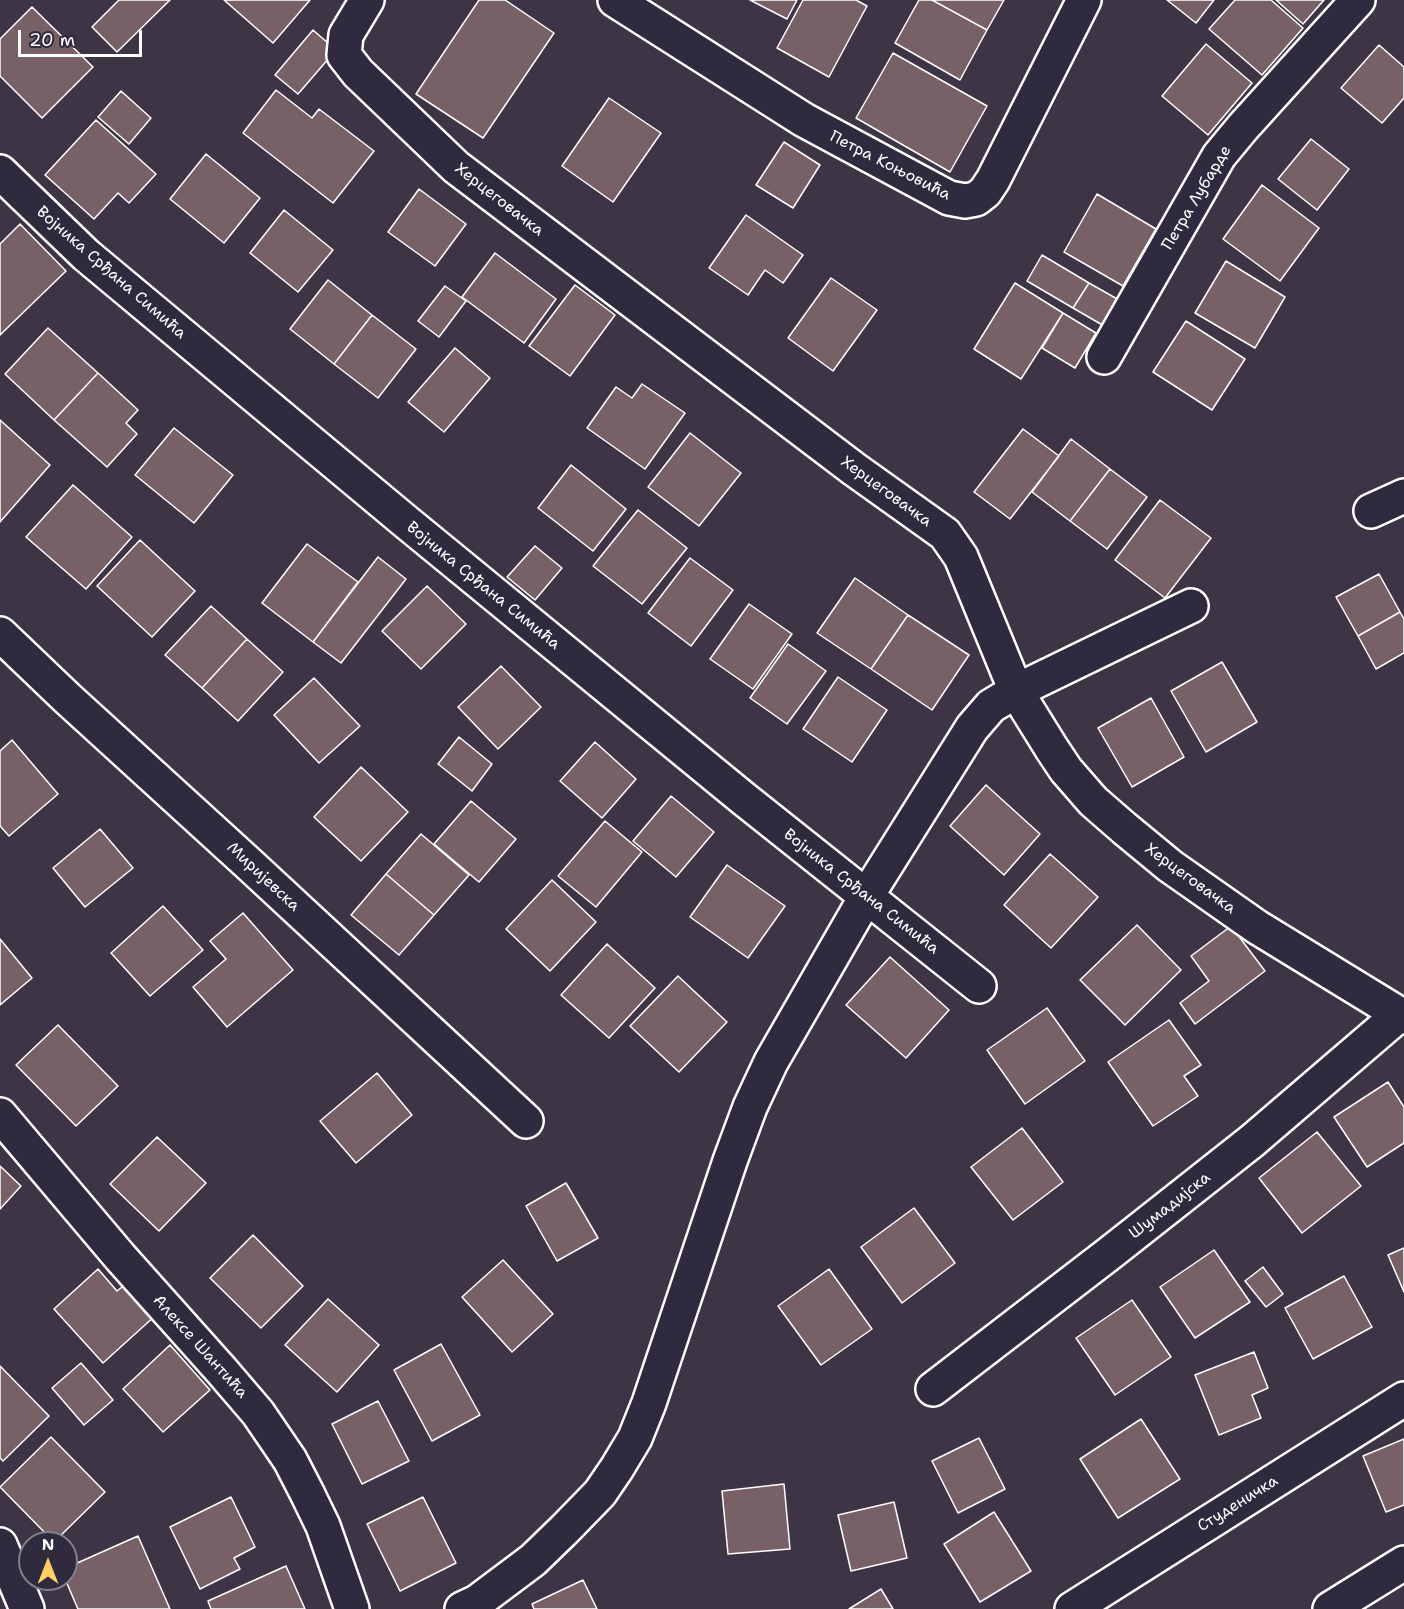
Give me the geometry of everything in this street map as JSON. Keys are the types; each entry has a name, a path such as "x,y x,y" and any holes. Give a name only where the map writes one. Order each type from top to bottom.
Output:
{"street":[{"name":"Херцеговачка","path":"367,0 346,35 344,55 358,73 456,167 844,462 945,534 961,557 1016,691 1066,770 1093,801 1170,866 1257,927 1402,1015"},
{"name":"Петра Коњовића","path":"615,0 804,120 949,198 965,201 976,199 985,192 993,180 1084,0"},
{"name":"Петра Лубарде","path":"1104,357 1219,156 1359,0"},
{"name":"Војника Срђана Симића","path":"0,172 86,255 414,529 744,799 979,986"},
{"path":"1371,511 1404,496"},
{"path":"462,1609 477,1602 533,1560 600,1493 617,1468 634,1438 649,1403 730,1161 750,1107 771,1062 866,897 972,728 991,706 1016,691 1191,606"},
{"name":"Миријевска","path":"0,634 526,1121"},
{"name":"Шумадијска","path":"933,1389 1252,1142 1402,1015"},
{"name":"Алексе Шантића","path":"0,1115 121,1258 258,1413 290,1460 308,1493 323,1526 352,1609"},
{"name":"Студеничка","path":"1072,1609 1404,1399"},
{"path":"0,1545 27,1609"},
{"path":"1330,1609 1404,1563"}],"building":[{"path":"119,0 170,0 117,52 92,27"},
{"path":"224,0 310,0 273,43"},
{"path":"479,0 505,0 554,33 483,138 416,94"},
{"path":"750,0 797,0 787,19"},
{"path":"803,0 856,0 867,6 829,77 777,48"},
{"path":"919,0 932,0 987,30 960,80 895,43"},
{"path":"932,0 1004,0 987,30"},
{"path":"1167,0 1214,0 1196,23"},
{"path":"1235,0 1271,0 1303,28 1262,75 1209,29"},
{"path":"1276,0 1324,0 1303,24"},
{"path":"32,7 93,67 42,118 0,76 0,39"},
{"path":"313,30 336,50 298,94 275,75"},
{"path":"1206,44 1252,83 1208,135 1162,96"},
{"path":"1379,45 1404,67 1404,98 1382,123 1341,88"},
{"path":"893,53 987,106 950,172 856,118"},
{"path":"276,90 312,118 319,109 374,151 333,203 243,133"},
{"path":"121,91 151,118 129,144 98,117"},
{"path":"609,98 661,133 613,202 562,166"},
{"path":"96,120 156,174 129,203 118,193 94,219 45,175"},
{"path":"1311,139 1349,169 1317,210 1278,179"},
{"path":"784,142 820,165 793,208 756,185"},
{"path":"206,154 260,198 224,243 170,199"},
{"path":"1262,185 1319,228 1280,281 1223,239"},
{"path":"419,189 466,224 435,266 388,232"},
{"path":"1097,194 1156,229 1123,286 1064,252"},
{"path":"284,210 333,250 298,292 250,253"},
{"path":"746,215 803,255 783,283 765,270 748,295 709,268"},
{"path":"20,224 66,271 0,335 0,244"},
{"path":"495,253 556,299 524,343 462,297"},
{"path":"1042,255 1089,283 1073,308 1027,281"},
{"path":"1226,261 1285,297 1255,348 1195,313"},
{"path":"831,278 877,310 833,371 788,338"},
{"path":"328,280 372,315 334,364 290,329"},
{"path":"1015,283 1063,313 1021,379 974,349"},
{"path":"1089,283 1126,304 1111,330 1073,308"},
{"path":"575,285 615,315 570,376 529,346"},
{"path":"445,286 466,301 439,337 418,321"},
{"path":"1063,313 1096,333 1075,368 1042,348"},
{"path":"372,315 416,349 378,398 334,364"},
{"path":"1186,321 1245,359 1212,410 1153,372"},
{"path":"48,328 98,373 54,420 5,374"},
{"path":"455,348 490,378 444,432 408,402"},
{"path":"98,373 138,410 126,423 137,434 107,467 54,420"},
{"path":"642,384 685,413 645,469 587,428 616,387 632,398"},
{"path":"0,420 50,465 0,522"},
{"path":"174,428 233,475 194,523 135,475"},
{"path":"1023,429 1059,456 1010,519 974,492"},
{"path":"690,433 741,473 699,526 648,487"},
{"path":"1071,439 1110,469 1070,521 1032,492"},
{"path":"571,465 626,509 593,551 538,508"},
{"path":"1110,469 1147,497 1107,549 1070,521"},
{"path":"73,485 132,537 86,589 26,537"},
{"path":"1160,500 1211,538 1165,598 1115,560"},
{"path":"638,510 687,548 642,604 593,566"},
{"path":"140,540 195,591 152,637 97,586"},
{"path":"307,544 358,582 313,642 262,603"},
{"path":"535,546 562,568 535,600 507,577"},
{"path":"378,557 406,579 341,663 313,642"},
{"path":"690,558 733,590 691,646 648,613"},
{"path":"1379,574 1400,612 1358,636 1336,597"},
{"path":"855,578 908,615 871,669 817,633"},
{"path":"427,586 466,624 421,669 382,631"},
{"path":"749,604 792,634 753,689 710,659"},
{"path":"211,606 247,639 202,688 165,655"},
{"path":"1400,612 1404,619 1404,653 1376,669 1358,636"},
{"path":"908,615 969,655 932,710 871,669"},
{"path":"247,639 283,672 238,721 202,688"},
{"path":"788,644 826,671 787,724 750,698"},
{"path":"1222,662 1257,722 1206,752 1171,691"},
{"path":"501,666 541,707 498,749 458,707"},
{"path":"838,677 887,710 852,762 803,729"},
{"path":"314,678 360,726 319,763 274,715"},
{"path":"1151,698 1184,757 1132,787 1098,728"},
{"path":"459,737 492,764 472,791 438,764"},
{"path":"12,740 58,794 9,836 0,826 0,751"},
{"path":"595,742 636,779 602,818 560,781"},
{"path":"361,767 408,812 361,861 314,817"},
{"path":"986,785 1040,834 1004,875 950,826"},
{"path":"671,796 714,832 676,877 633,841"},
{"path":"471,801 516,839 479,882 434,844"},
{"path":"605,821 642,852 596,907 558,876"},
{"path":"100,829 133,868 85,907 53,868"},
{"path":"421,834 469,875 434,915 386,874"},
{"path":"1050,854 1098,897 1051,948 1004,905"},
{"path":"727,865 785,906 748,958 690,917"},
{"path":"386,874 434,915 399,955 351,915"},
{"path":"552,880 596,922 550,971 506,929"},
{"path":"163,906 203,950 150,996 111,953"},
{"path":"243,913 293,970 227,1027 193,987 226,959 210,941"},
{"path":"1137,925 1181,970 1125,1025 1080,980"},
{"path":"1231,926 1265,971 1195,1024 1180,1003 1209,981 1191,956"},
{"path":"0,939 32,978 0,1005"},
{"path":"607,944 655,988 609,1038 561,995"},
{"path":"890,957 949,1010 906,1058 846,1005"},
{"path":"678,976 727,1022 679,1072 630,1026"},
{"path":"1047,1008 1085,1061 1025,1104 987,1050"},
{"path":"1169,1020 1201,1065 1184,1076 1198,1096 1153,1126 1108,1062"},
{"path":"58,1025 118,1086 76,1126 16,1065"},
{"path":"377,1073 412,1115 356,1163 320,1121"},
{"path":"1388,1082 1404,1107 1404,1143 1367,1167 1334,1117"},
{"path":"1022,1128 1063,1182 1013,1220 971,1167"},
{"path":"1317,1132 1361,1186 1302,1233 1259,1178"},
{"path":"157,1137 206,1183 159,1231 110,1184"},
{"path":"0,1166 21,1186 0,1209"},
{"path":"566,1183 598,1238 557,1261 526,1206"},
{"path":"914,1208 955,1263 902,1303 861,1247"},
{"path":"253,1235 303,1286 261,1328 210,1278"},
{"path":"1404,1248 1404,1292 1388,1255"},
{"path":"1214,1250 1250,1302 1195,1338 1160,1287"},
{"path":"503,1260 553,1314 512,1352 462,1297"},
{"path":"1263,1267 1283,1294 1266,1307 1245,1281"},
{"path":"98,1269 117,1291 127,1283 156,1315 103,1363 54,1309"},
{"path":"829,1269 872,1329 821,1365 778,1306"},
{"path":"1344,1276 1372,1327 1313,1359 1285,1308"},
{"path":"328,1299 379,1345 337,1392 285,1345"},
{"path":"1132,1300 1171,1357 1115,1395 1076,1338"},
{"path":"441,1344 480,1415 432,1441 394,1370"},
{"path":"170,1345 210,1390 163,1432 123,1389"},
{"path":"1254,1352 1268,1388 1252,1395 1261,1418 1219,1435 1195,1375"},
{"path":"81,1363 113,1400 84,1425 52,1388"},
{"path":"0,1366 49,1416 3,1461 0,1458"},
{"path":"378,1401 409,1461 362,1484 332,1424"},
{"path":"1141,1419 1180,1479 1118,1518 1080,1459"},
{"path":"51,1437 105,1492 65,1531 43,1531 0,1487"},
{"path":"979,1438 1005,1489 958,1513 932,1461"},
{"path":"1404,1439 1404,1505 1386,1512 1363,1456"},
{"path":"784,1484 790,1549 728,1554 722,1491"},
{"path":"231,1497 255,1547 234,1558 240,1569 200,1589 170,1527"},
{"path":"423,1497 456,1563 400,1591 367,1524"},
{"path":"894,1502 907,1558 851,1571 838,1515"},
{"path":"994,1512 1031,1571 980,1602 944,1544"},
{"path":"138,1536 170,1609 78,1609 70,1591 78,1591 78,1563"},
{"path":"286,1566 305,1609 211,1609 208,1601"},
{"path":"583,1580 597,1609 534,1609 532,1604"},
{"path":"881,1589 893,1609 849,1609"}]}
